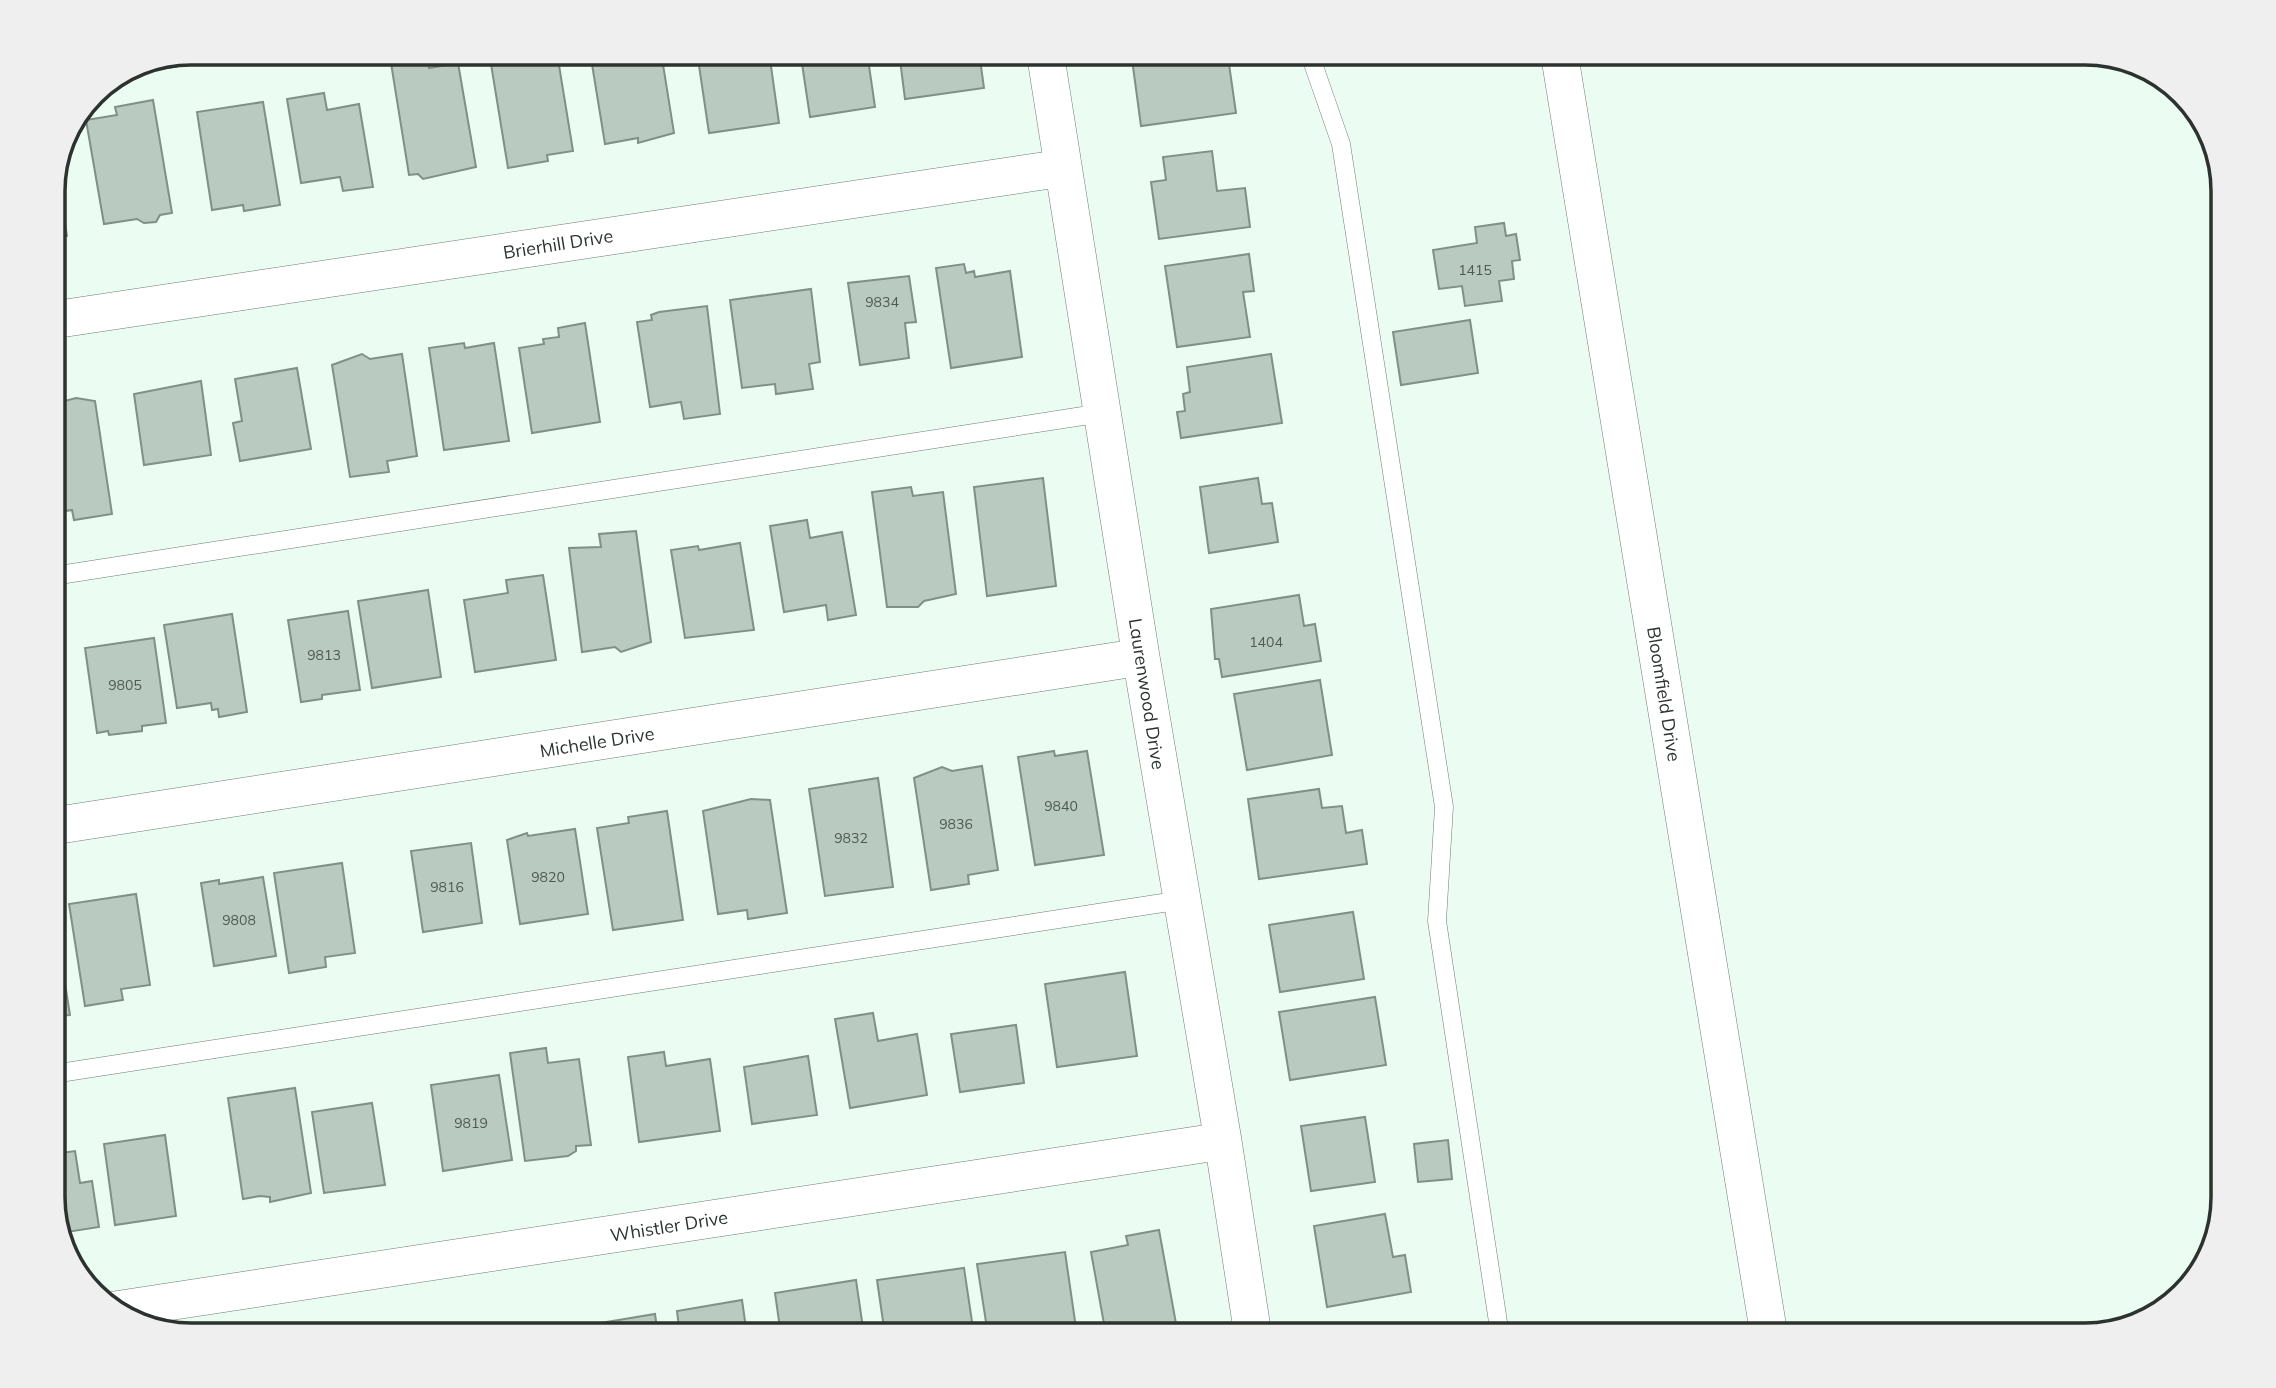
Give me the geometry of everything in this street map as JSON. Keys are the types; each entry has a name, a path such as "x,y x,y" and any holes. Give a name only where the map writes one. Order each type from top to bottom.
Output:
{"street":[{"name":"Laurenwood Drive","path":"1047,65 1251,1323"},
{"name":"Bloomfield Drive","path":"1561,65 1767,1323"},
{"name":"Brierhill Drive","path":"65,318 1063,168"},
{"name":"Michelle Drive","path":"65,824 1141,657"},
{"name":"Whistler Drive","path":"131,1308 1223,1141"}],"lane":[{"path":"1314,65 1342,144 1444,807 1437,921 1498,1323"},
{"path":"65,574 1102,413"},
{"path":"65,1072 1182,900"}],"building":[{"path":"391,65 428,65 429,68 458,65 476,167 423,179 418,174 409,175"},
{"path":"491,65 559,65 573,151 547,155 548,161 508,168"},
{"path":"592,65 663,65 674,133 638,143 638,138 605,144"},
{"path":"699,65 771,65 779,123 709,133"},
{"path":"802,65 869,65 875,107 810,117"},
{"path":"901,65 981,65 984,88 905,99"},
{"path":"1133,65 1229,65 1236,113 1141,126"},
{"path":"324,93 327,110 359,104 373,187 343,191 340,177 301,183 287,99"},
{"path":"153,100 172,213 160,215 156,222 144,223 137,219 104,224 86,121 117,115 115,107"},
{"path":"263,102 280,205 244,211 243,205 212,210 197,112"},
{"path":"1212,151 1217,191 1245,188 1250,227 1159,239 1151,182 1166,180 1163,157"},
{"path":"1504,223 1506,236 1516,234 1520,260 1512,261 1514,279 1499,281 1502,301 1465,306 1462,286 1439,289 1433,250 1477,243 1475,227"},
{"path":"1249,254 1254,291 1243,292 1250,337 1177,347 1165,266"},
{"path":"964,264 966,273 974,271 975,277 1010,271 1022,357 951,368 936,268"},
{"path":"909,276 916,322 905,323 909,358 860,365 848,283"},
{"path":"811,289 820,362 809,364 813,389 776,394 775,384 742,388 730,300"},
{"path":"707,306 720,414 684,419 681,402 650,407 637,322 652,320 651,315 659,312"},
{"path":"1470,320 1478,373 1401,385 1393,332"},
{"path":"585,323 600,422 532,433 519,348 544,344 543,339 559,337 558,328"},
{"path":"464,343 465,348 494,343 509,441 444,450 429,348"},
{"path":"362,354 370,359 402,354 417,456 387,461 389,472 350,477 332,365"},
{"path":"1271,354 1282,423 1181,438 1177,412 1185,411 1183,394 1190,392 1187,367"},
{"path":"297,368 311,449 240,461 233,423 242,421 235,379"},
{"path":"201,381 211,455 144,465 134,394"},
{"path":"76,398 95,401 112,514 74,520 72,510 65,511 65,401"},
{"path":"1043,478 1056,586 987,596 974,487"},
{"path":"1258,478 1262,504 1272,503 1278,542 1209,553 1200,487"},
{"path":"911,487 913,496 943,492 956,594 924,601 918,607 887,607 872,492"},
{"path":"807,520 810,538 842,532 856,615 828,620 826,605 784,612 770,526"},
{"path":"636,531 651,642 621,652 615,647 582,652 569,548 601,547 599,534"},
{"path":"740,543 754,630 685,638 671,550 698,546 699,550"},
{"path":"543,575 556,660 475,672 464,600 508,593 506,580"},
{"path":"428,590 441,677 372,688 358,601"},
{"path":"1299,595 1304,626 1315,624 1321,661 1222,677 1219,659 1215,659 1211,609"},
{"path":"348,611 360,690 322,695 322,699 301,702 288,620"},
{"path":"232,614 247,712 219,717 218,709 212,710 211,703 177,708 164,625"},
{"path":"154,638 166,723 142,726 142,731 109,735 108,731 97,733 85,648"},
{"path":"1320,680 1332,755 1247,770 1234,694"},
{"path":"1054,751 1055,756 1087,751 1104,855 1035,865 1018,757"},
{"path":"982,766 998,870 968,875 969,884 931,890 914,778 942,767 952,771"},
{"path":"878,778 893,887 825,896 809,789"},
{"path":"1319,789 1322,808 1342,806 1346,833 1362,830 1367,864 1259,879 1248,799"},
{"path":"751,799 770,800 787,913 748,919 747,910 718,914 703,811"},
{"path":"667,811 683,920 613,930 597,828 629,823 628,817"},
{"path":"575,829 588,914 520,924 507,840 527,833 528,836"},
{"path":"471,843 482,923 423,932 411,851"},
{"path":"342,863 355,953 325,957 326,967 289,973 274,873"},
{"path":"263,877 276,956 214,966 201,883 219,880 219,884"},
{"path":"136,894 150,985 121,989 123,1000 85,1006 69,904"},
{"path":"1353,912 1364,979 1280,992 1269,925"},
{"path":"1125,972 1137,1056 1057,1067 1045,984"},
{"path":"65,984 70,1015 65,1016"},
{"path":"1375,997 1386,1065 1290,1080 1279,1012"},
{"path":"873,1013 878,1041 917,1034 927,1095 850,1108 835,1019"},
{"path":"1016,1025 1024,1083 960,1092 951,1034"},
{"path":"546,1048 548,1063 579,1059 591,1145 576,1146 576,1151 568,1156 525,1161 510,1053"},
{"path":"664,1052 666,1066 710,1059 720,1131 639,1142 628,1057"},
{"path":"808,1056 817,1115 752,1124 744,1067"},
{"path":"499,1075 512,1160 443,1171 431,1085"},
{"path":"295,1088 311,1193 270,1202 270,1197 243,1199 228,1098"},
{"path":"372,1103 385,1185 324,1193 312,1112"},
{"path":"1365,1117 1375,1182 1311,1191 1301,1126"},
{"path":"165,1135 176,1216 115,1225 104,1144"},
{"path":"1448,1140 1452,1179 1418,1182 1414,1144"},
{"path":"75,1151 80,1183 92,1181 99,1227 69,1232 65,1206 65,1152"},
{"path":"1385,1214 1393,1257 1405,1255 1411,1292 1327,1307 1314,1226"},
{"path":"1159,1230 1176,1323 1104,1323 1091,1252 1128,1245 1126,1236"},
{"path":"1065,1252 1075,1323 986,1323 977,1264"},
{"path":"964,1268 972,1323 883,1323 877,1280"},
{"path":"856,1280 862,1323 779,1323 775,1293"},
{"path":"742,1300 745,1323 678,1323 677,1311"},
{"path":"655,1314 656,1323 600,1323"}]}
